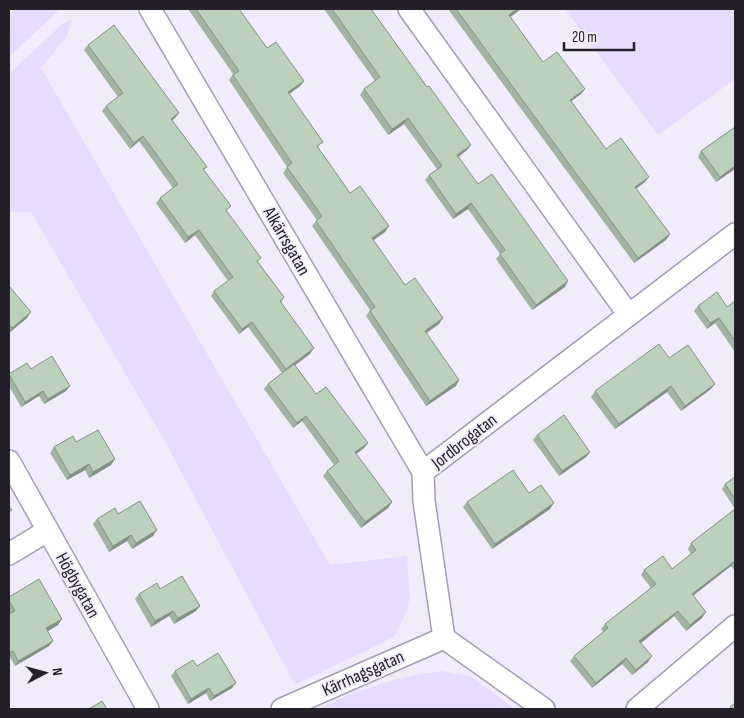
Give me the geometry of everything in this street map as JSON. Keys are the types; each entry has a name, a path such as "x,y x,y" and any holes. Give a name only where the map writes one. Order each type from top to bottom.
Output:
{"street":[{"name":"Alkärrsgatan","path":"150,9 423,472"},
{"path":"409,9 628,314"},
{"name":"Jordbrogatan","path":"444,638 424,501 423,472 735,234"},
{"name":"Högbygatan","path":"9,461 148,709"},
{"path":"9,554 47,531"},
{"path":"637,709 735,626"},
{"path":"444,638 544,709"},
{"name":"Kärrhagsgatan","path":"282,709 444,638"}],"shaded area":[{"path":"14,9 60,9 9,57 9,18"},
{"path":"565,9 735,9 735,79 658,135"},
{"path":"72,20 67,36 41,68 330,565 407,556 410,597 406,613 394,637 295,685 163,438 31,212 9,212 9,74 62,24"},
{"path":"442,671 472,677 515,709 319,709 348,695 379,684 410,676"}],"building":[{"path":"196,9 239,9 267,48 276,42 304,81 288,92 323,142 317,146 350,193 360,186 389,226 372,238 405,285 415,278 443,318 425,331 459,380 430,401 370,311 375,307 316,221 322,216 287,167 292,163 233,75 239,71"},
{"path":"332,9 371,9 471,145 457,155 478,184 492,174 568,281 536,305 500,254 505,250 471,203 456,214 429,175 442,166 408,118 392,129 364,89 380,77"},
{"path":"456,9 517,9 509,15 543,62 557,52 585,89 570,100 606,149 621,138 649,177 635,187 670,234 638,258"},
{"path":"114,25 179,113 171,119 207,167 203,169 231,206 226,210 261,258 257,261 284,297 280,301 314,348 286,369 252,322 242,329 214,291 233,277 199,230 188,237 160,198 178,184 143,136 134,143 106,106 123,93 88,45"},
{"path":"735,127 735,166 720,177 701,151"},
{"path":"9,286 31,312 12,328 9,324"},
{"path":"717,292 727,307 735,301 735,341 719,318 710,323 698,306"},
{"path":"659,344 669,358 688,345 715,384 685,406 671,386 619,424 595,391"},
{"path":"52,356 70,386 48,399 43,391 25,402 9,374 27,363 31,369"},
{"path":"294,364 316,394 326,387 368,443 355,452 392,502 365,522 327,471 339,461 306,416 297,423 268,384"},
{"path":"564,415 590,452 562,471 537,435"},
{"path":"98,430 115,459 93,472 89,464 70,475 54,447 73,436 76,442"},
{"path":"513,470 529,493 541,485 554,503 495,544 467,502"},
{"path":"735,477 735,499 725,484"},
{"path":"140,501 157,530 136,543 131,535 113,546 97,519 115,508 118,514"},
{"path":"735,509 735,561 692,594 706,612 690,625 678,611 639,641 652,656 636,670 626,658 596,683 574,656 608,628 605,624 656,584 644,570 663,556 672,569 696,550 691,543"},
{"path":"182,576 200,606 178,618 173,611 155,621 139,594 157,583 160,589"},
{"path":"39,579 62,619 46,628 53,641 18,661 13,651 9,653 9,614 15,611 9,601 9,597"},
{"path":"218,653 236,683 214,696 209,688 191,699 175,671 193,660 197,666"},
{"path":"102,701 107,709 89,709"},
{"path":"735,703 735,709 732,709 730,707"}]}
